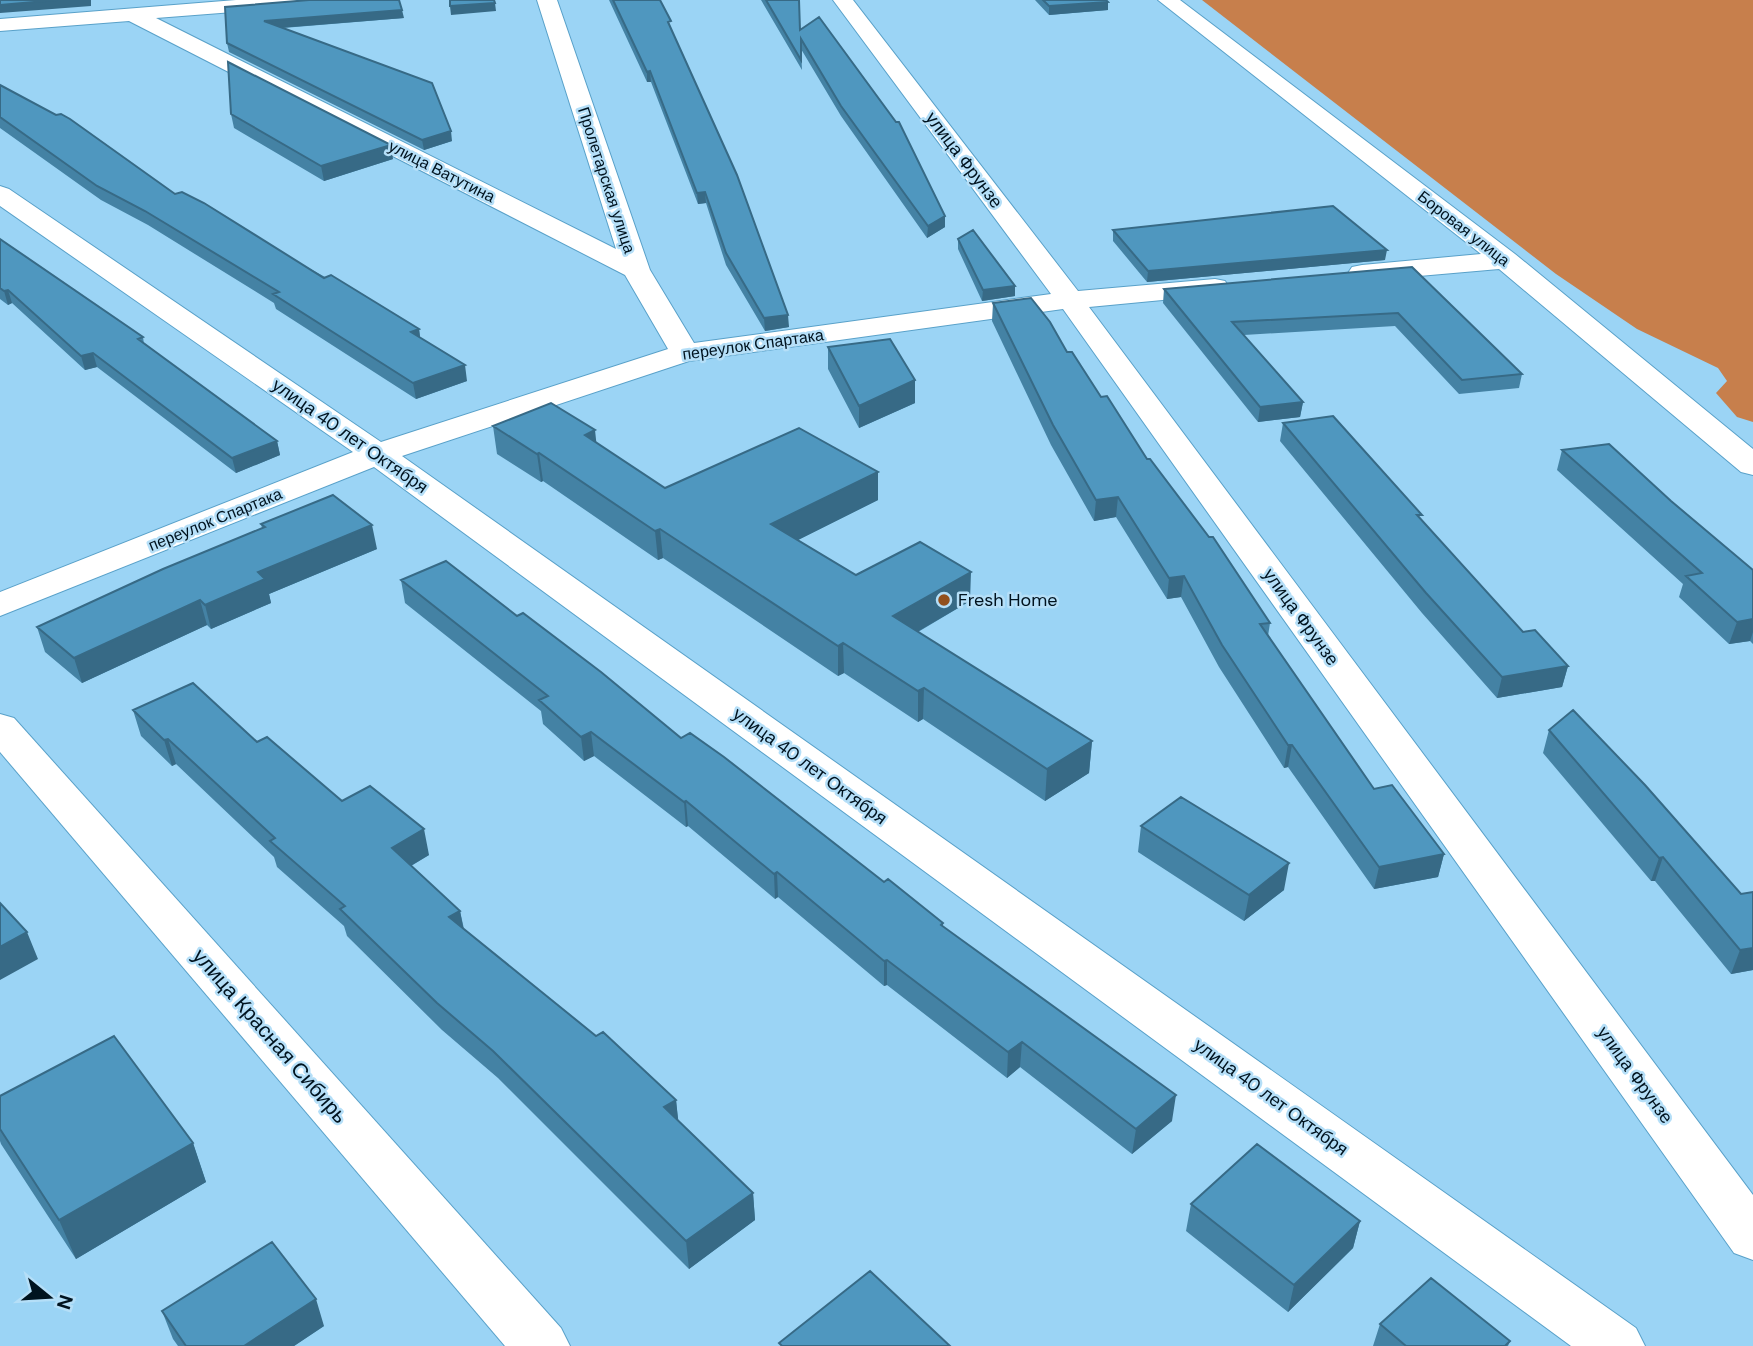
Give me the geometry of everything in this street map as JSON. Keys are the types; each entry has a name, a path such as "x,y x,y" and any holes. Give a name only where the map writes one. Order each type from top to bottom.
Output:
{"street":[{"path":"0,25 310,0"},
{"name":"Пролетарская улица","path":"547,0 636,270 685,353"},
{"name":"улица Фрунзе","path":"844,0 1070,300 1753,1237"},
{"name":"Боровая улица","path":"1168,0 1505,260 1753,466"},
{"name":"улица Ватутина","path":"134,15 636,270"},
{"name":"улица 40 лет Октября","path":"0,194 376,454 1616,1346"},
{"path":"1328,276 1505,260"},
{"name":"переулок Спартака","path":"0,605 376,454 685,353 1070,300 1247,284"},
{"name":"улица Красная Сибирь","path":"0,727 541,1346"}],"shaded area":[{"path":"1202,0 1753,0 1753,422 1737,417 1716,393 1727,381 1718,368 1637,329 1556,274"}],"building":[{"path":"0,0 57,0 0,5"},
{"path":"309,0 399,0 402,10 264,21 432,83 451,131 422,140 227,43 225,7"},
{"path":"450,0 494,0 495,3 450,6"},
{"path":"613,0 660,0 737,175 788,315 764,318 726,253 705,192 697,193 650,71 647,72"},
{"path":"766,0 799,0 800,30 819,17 896,122 899,122 945,216 928,226 841,106 801,39 801,60"},
{"path":"1043,0 1106,0 1108,2 1049,6"},
{"path":"228,62 391,145 321,166 231,114"},
{"path":"0,85 56,115 61,114 70,119 175,194 182,192 204,203 324,278 331,275 419,329 411,332 465,365 413,383 273,294 279,292 145,211 97,186 0,117"},
{"path":"1333,206 1387,250 1148,271 1113,230"},
{"path":"973,230 1015,286 983,290 958,239"},
{"path":"0,239 143,337 138,339 277,441 232,458 93,353 81,356 8,290 0,288"},
{"path":"1412,267 1522,374 1462,380 1398,313 1232,322 1303,402 1260,407 1164,289"},
{"path":"1031,298 1050,322 1067,352 1072,352 1101,397 1107,396 1147,459 1150,459 1209,537 1213,537 1270,623 1260,624 1374,789 1392,785 1444,854 1379,867 1292,745 1288,745 1222,645 1184,576 1169,578 1118,497 1096,500 1053,425 993,303"},
{"path":"890,339 915,380 859,406 828,347"},
{"path":"551,403 595,430 585,435 665,488 799,428 878,472 771,524 856,575 920,542 971,572 893,616 1092,741 1047,769 924,688 918,691 843,643 838,646 660,529 655,531 539,453 493,426"},
{"path":"1333,416 1422,515 1417,515 1523,632 1535,630 1568,666 1502,677 1426,593 1283,423"},
{"path":"1609,444 1753,570 1753,619 1737,622 1686,576 1702,573 1562,450"},
{"path":"333,495 372,525 258,572 265,579 205,605 200,600 74,658 37,627 163,569 265,527 261,524"},
{"path":"446,561 517,616 523,613 601,672 681,738 690,733 724,757 884,882 888,879 943,923 941,925 1176,1095 1136,1129 1022,1042 1008,1052 887,960 884,961 686,801 591,732 581,737 539,700 548,696 401,580"},
{"path":"193,683 257,742 267,737 342,801 370,786 424,829 392,848 460,911 449,917 596,1036 603,1032 676,1100 664,1107 753,1193 686,1241 493,1051 437,1003 340,909 345,906 270,841 275,838 133,710"},
{"path":"1573,710 1645,785 1741,894 1753,892 1753,948 1740,950 1663,857 1659,858 1549,730"},
{"path":"1181,797 1289,863 1249,895 1141,826"},
{"path":"0,903 27,932 0,947"},
{"path":"114,1036 193,1143 59,1220 0,1129 0,1096"},
{"path":"1257,1144 1360,1221 1294,1285 1191,1204"},
{"path":"272,1242 316,1299 244,1346 186,1346 162,1311"},
{"path":"870,1271 950,1346 782,1346 779,1343"},
{"path":"1431,1278 1510,1341 1505,1346 1406,1346 1380,1324"}],"place":[{"name":"Fresh Home","path":"944,600"}]}
